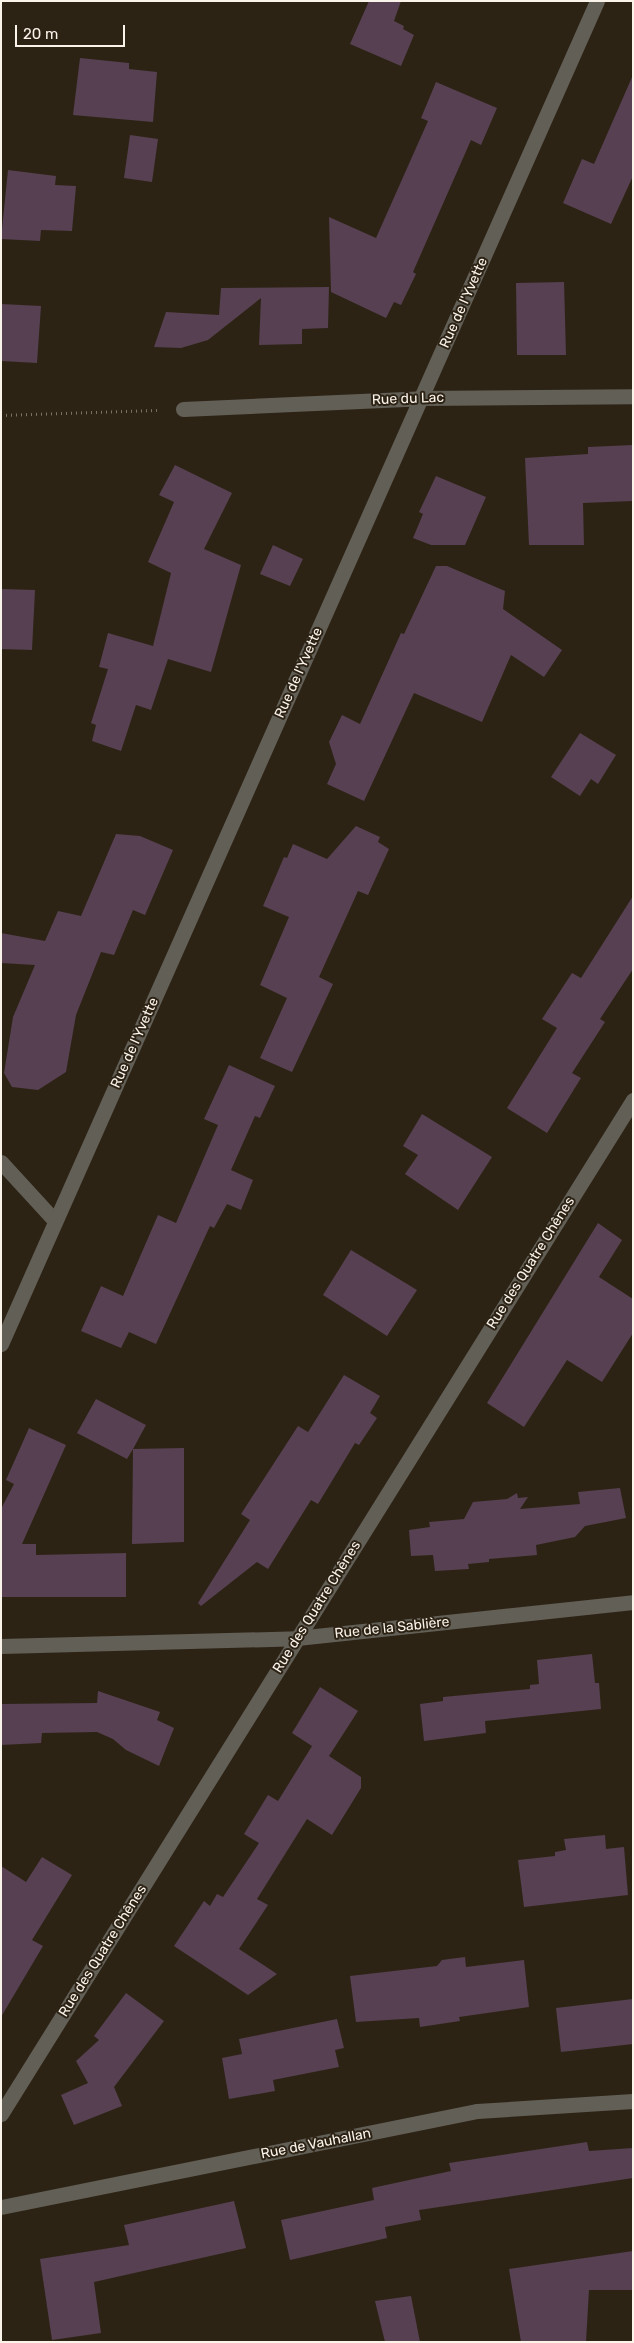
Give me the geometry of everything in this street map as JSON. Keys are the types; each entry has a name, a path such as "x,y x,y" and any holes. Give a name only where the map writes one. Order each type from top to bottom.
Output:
{"street":[{"name":"Rue de l'Yvette","path":"1,1344 597,1"},
{"name":"Rue du Lac","path":"183,409 422,398 633,396"},
{"name":"Rue des Quatre Chênes","path":"1,2114 633,1100"},
{"path":"1,1162 55,1221"},
{"name":"Rue de la Sablière","path":"1,1646 297,1638 633,1602"},
{"name":"Rue de Vauhallan","path":"1,2207 477,2112 633,2101"}],"path":[{"path":"1,415 183,409"}],"building":[{"path":"369,1 401,1 394,21 404,26 403,29 414,35 401,66 350,44"},
{"path":"80,58 129,63 129,69 157,72 153,122 73,115"},
{"path":"633,75 633,176 611,224 563,203 582,159 594,164"},
{"path":"436,82 497,108 481,145 471,140 413,272 416,274 401,305 394,302 386,318 331,292 329,217 376,238 428,121 421,118"},
{"path":"130,135 158,139 152,182 124,178"},
{"path":"8,170 56,176 55,185 76,186 72,231 41,230 40,241 1,239"},
{"path":"564,282 566,355 517,355 516,283"},
{"path":"329,287 328,328 302,329 302,344 259,345 261,298 208,340 181,348 154,347 166,312 219,315 221,288"},
{"path":"1,304 41,306 37,363 1,361"},
{"path":"633,445 633,501 583,503 584,545 529,545 525,458 588,454 588,447"},
{"path":"175,465 232,493 204,549 241,565 211,672 168,659 151,710 136,705 121,751 92,741 96,725 91,723 108,669 99,667 108,633 153,646 171,573 148,562 174,502 159,495"},
{"path":"436,476 486,497 465,545 431,545 413,538 423,514 419,512"},
{"path":"273,545 303,559 290,586 260,574"},
{"path":"436,566 447,566 505,591 503,609 562,650 544,677 511,655 482,722 414,693 364,801 327,784 336,764 329,742 342,715 360,724 401,633 404,634"},
{"path":"1,589 35,590 32,650 1,649"},
{"path":"580,733 616,755 598,784 591,779 580,796 551,777"},
{"path":"356,826 380,837 378,842 389,849 368,895 358,891 319,977 333,984 292,1072 260,1058 287,998 260,985 289,917 263,906 284,857 287,858 293,844 327,859"},
{"path":"116,834 140,836 173,850 145,915 133,910 114,955 101,952 76,1015 66,1072 38,1090 12,1087 4,1073 13,1017 35,965 1,963 1,933 45,941 58,911 81,916"},
{"path":"633,896 633,969 600,1019 605,1022 572,1073 581,1078 547,1133 507,1108 557,1028 542,1019 572,973 581,978"},
{"path":"229,1065 275,1086 260,1118 255,1116 231,1170 253,1180 241,1210 227,1204 214,1228 210,1226 156,1344 129,1332 121,1348 81,1331 101,1286 123,1296 158,1215 176,1223 218,1125 204,1119"},
{"path":"422,1114 492,1157 458,1210 405,1174 418,1155 403,1146"},
{"path":"598,1223 622,1240 599,1277 633,1299 633,1333 602,1382 567,1360 524,1427 487,1403"},
{"path":"351,1250 417,1290 387,1336 323,1295"},
{"path":"344,1375 380,1396 370,1413 377,1418 359,1445 355,1443 318,1504 311,1500 268,1569 257,1562 201,1606 198,1603 250,1520 241,1514 298,1426 308,1432"},
{"path":"96,1399 146,1425 127,1459 77,1433"},
{"path":"29,1428 66,1445 22,1544 36,1544 36,1555 126,1553 126,1597 1,1597 1,1509 14,1484 6,1480"},
{"path":"184,1448 184,1542 132,1544 133,1449"},
{"path":"620,1488 626,1518 585,1526 575,1537 536,1545 537,1555 489,1559 489,1562 468,1564 469,1569 435,1571 433,1555 411,1556 409,1530 430,1527 429,1522 464,1519 473,1502 507,1499 517,1493 518,1498 528,1497 520,1509 580,1504 578,1492"},
{"path":"592,1654 595,1683 599,1683 601,1709 485,1721 486,1733 424,1741 420,1704 443,1701 443,1697 530,1689 530,1685 539,1684 537,1660"},
{"path":"320,1687 358,1711 329,1756 361,1777 361,1788 332,1835 307,1819 257,1899 268,1905 239,1949 277,1974 248,1995 174,1946 204,1901 210,1906 217,1894 223,1897 259,1843 244,1834 268,1795 278,1801 312,1746 292,1733"},
{"path":"98,1691 160,1712 157,1720 174,1728 159,1766 126,1750 113,1739 97,1732 42,1733 41,1743 1,1745 1,1704 97,1703"},
{"path":"605,1835 606,1849 624,1847 628,1895 524,1907 518,1860 555,1856 555,1852 566,1850 564,1839"},
{"path":"42,1857 72,1875 32,1940 43,1946 1,2017 1,1866 26,1882"},
{"path":"465,1957 466,1967 524,1960 529,2007 459,2017 460,2021 420,2027 419,2018 356,2022 350,1976 437,1966 442,1960"},
{"path":"126,1993 164,2021 114,2087 122,2106 74,2125 61,2095 88,2083 76,2061 99,2040 94,2036"},
{"path":"633,1999 633,2044 561,2052 556,2008"},
{"path":"337,2019 344,2048 335,2050 339,2067 273,2080 275,2091 229,2099 222,2058 242,2054 239,2039"},
{"path":"587,2142 589,2151 633,2148 633,2178 419,2210 421,2220 385,2227 387,2238 290,2260 281,2220 374,2200 372,2188 451,2171 449,2163"},
{"path":"234,2201 246,2248 94,2282 101,2333 52,2340 40,2259 129,2245 124,2225"},
{"path":"633,2251 633,2290 589,2290 586,2342 521,2342 509,2269"},
{"path":"411,2296 420,2342 385,2342 375,2301"}]}
